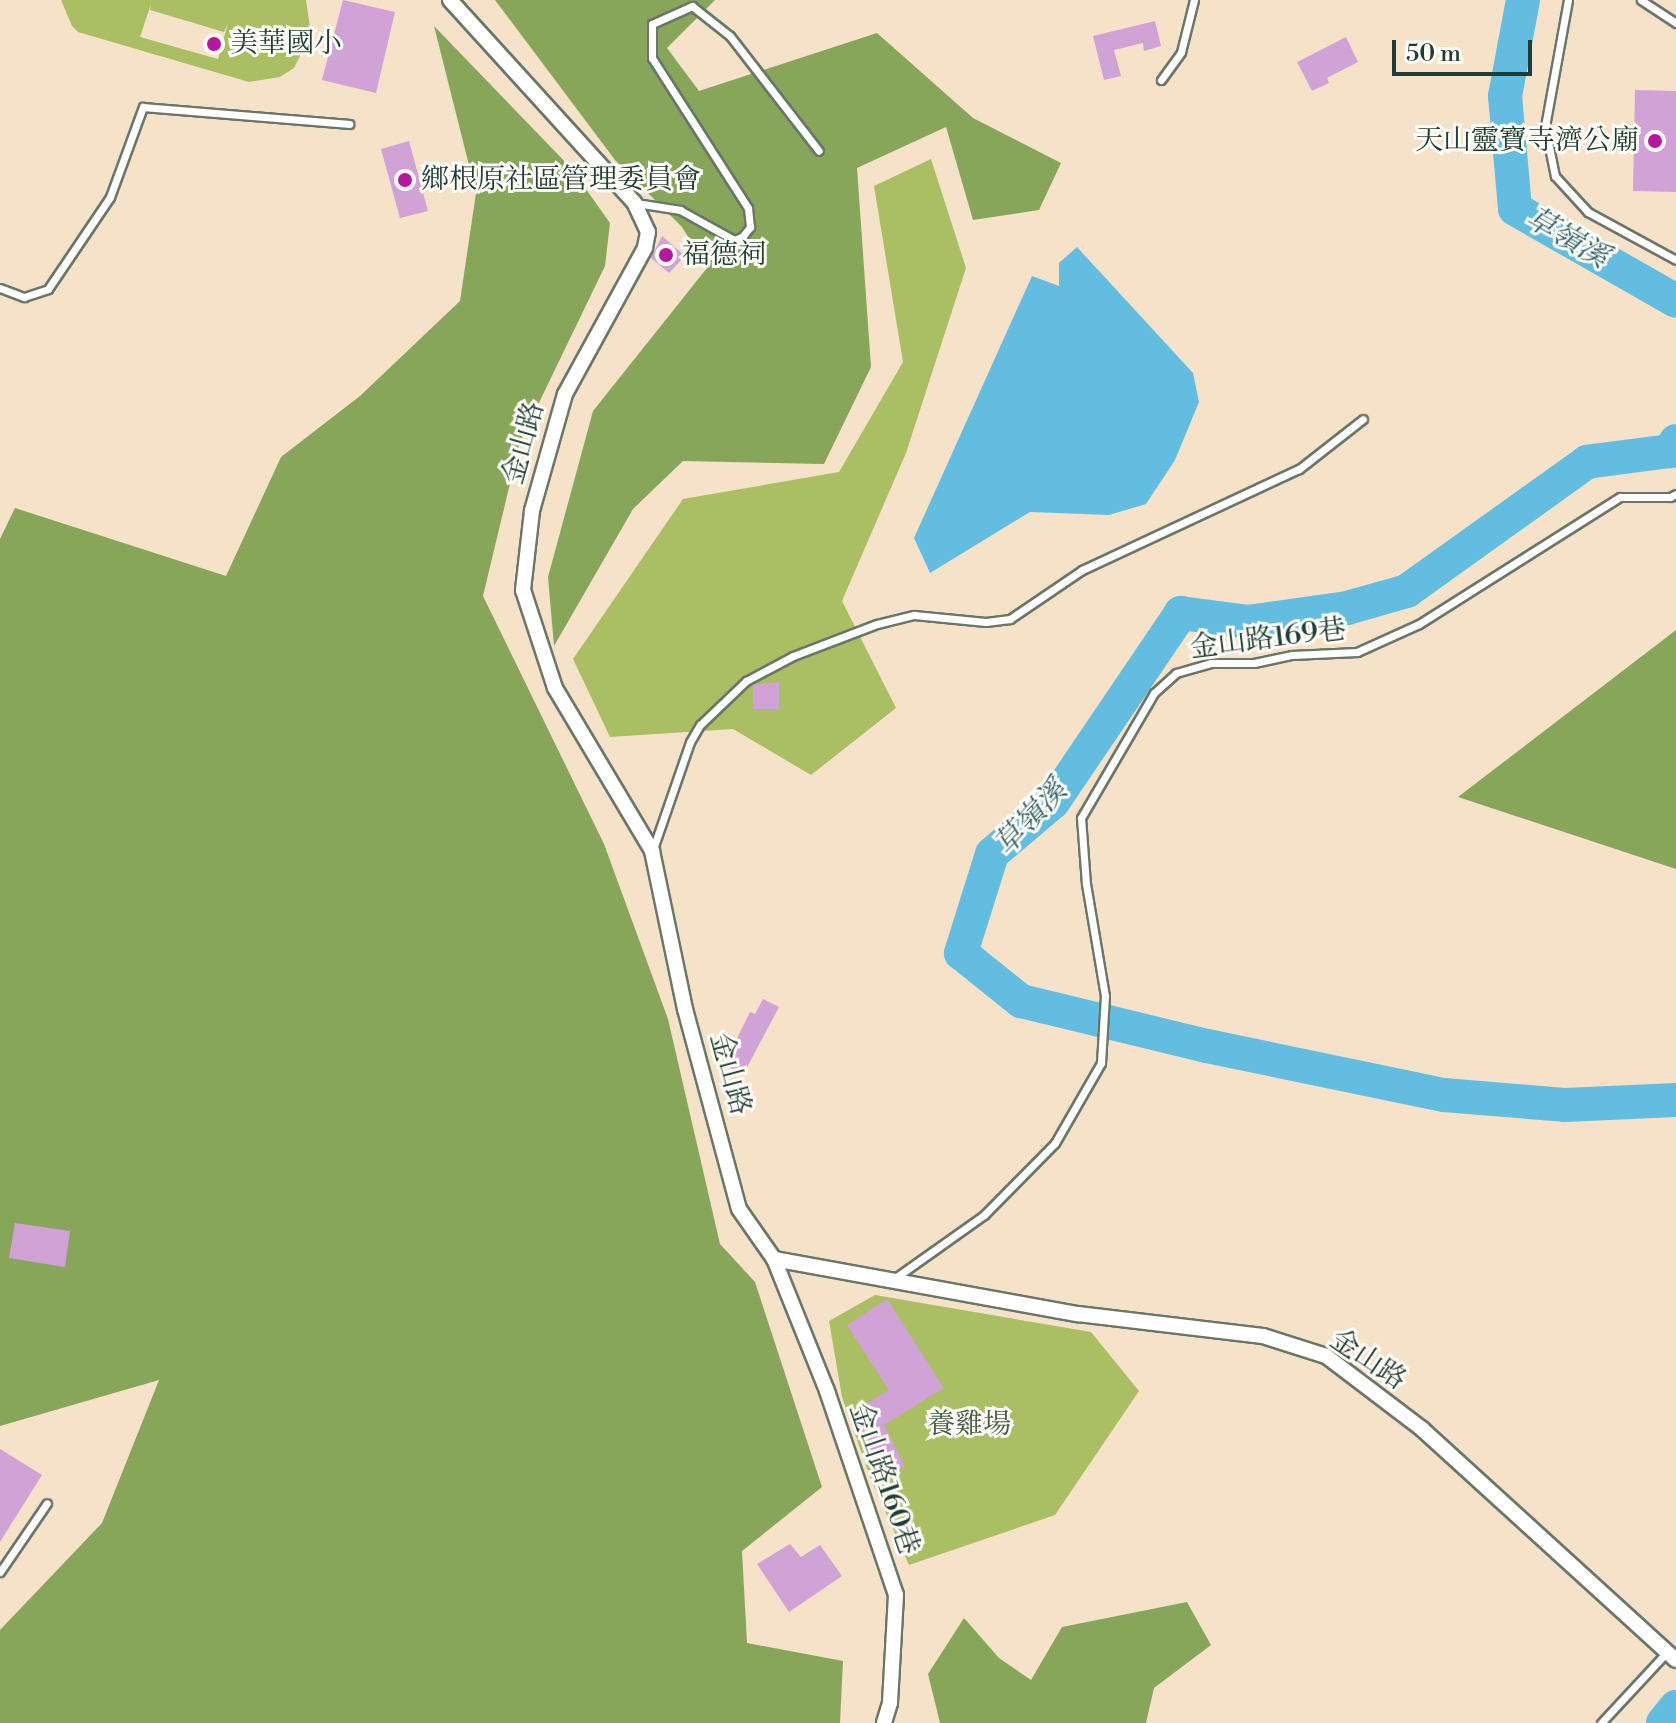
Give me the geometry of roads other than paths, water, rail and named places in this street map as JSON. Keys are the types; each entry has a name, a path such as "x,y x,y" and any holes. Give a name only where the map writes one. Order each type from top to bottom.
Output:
{"street":[{"name":"金山路","path":"450,0 634,202 648,232 645,248 565,394 532,511 523,590 555,688 652,851 685,1009 739,1209 774,1259 1078,1314 1263,1336 1326,1356 1422,1429 1670,1655"},
{"name":"金山路160巷","path":"774,1259 827,1391 896,1595 890,1703 884,1723"}],"lane":[{"path":"1161,80 1181,52 1194,0"},
{"path":"1568,0 1545,127 1555,176 1588,212 1676,260"},
{"path":"1641,0 1676,23"},
{"path":"634,202 680,210 734,240 742,237 750,227 748,208 652,58 652,24 692,6 730,36 819,151"},
{"path":"0,288 24,297 48,289 110,197 143,107 349,124"},
{"path":"652,851 690,742 700,725 746,681 793,656 914,615 986,622 1010,619 1082,570 1299,469 1363,419"},
{"name":"金山路169巷","path":"890,1282 984,1215 1055,1143 1101,1063 1105,996 1086,884 1081,818 1154,693 1176,673 1211,663 1254,663 1292,655 1357,652 1419,624 1620,497 1670,497 1676,494"},
{"path":"0,1572 47,1503"},
{"path":"1601,1723 1670,1655"}],"water":[{"path":"1077,247 1193,373 1199,402 1175,460 1146,504 1109,515 1030,512 930,573 914,538 1032,276 1059,286 1059,263"}],"waterway":[{"name":"草嶺溪","path":"1523,0 1505,96 1515,209 1676,301"},
{"name":"草嶺溪","path":"1676,441 1670,451 1587,462 1407,591 1347,608 1249,622 1181,613 1053,802 992,854 961,953 1021,1001 1207,1046 1444,1095 1565,1105 1676,1100"},
{"name":"草嶺溪","path":"1663,1723 1676,1707"}],"place":[{"name":"美華國小","path":"214,44"},
{"name":"天山靈寶寺濟公廟","path":"1655,141"},
{"name":"鄉根原社區管理委員會","path":"405,180"},
{"name":"福德祠","path":"666,255"}],"park label":[{"name":"養雞場","path":"969,1425"}]}
